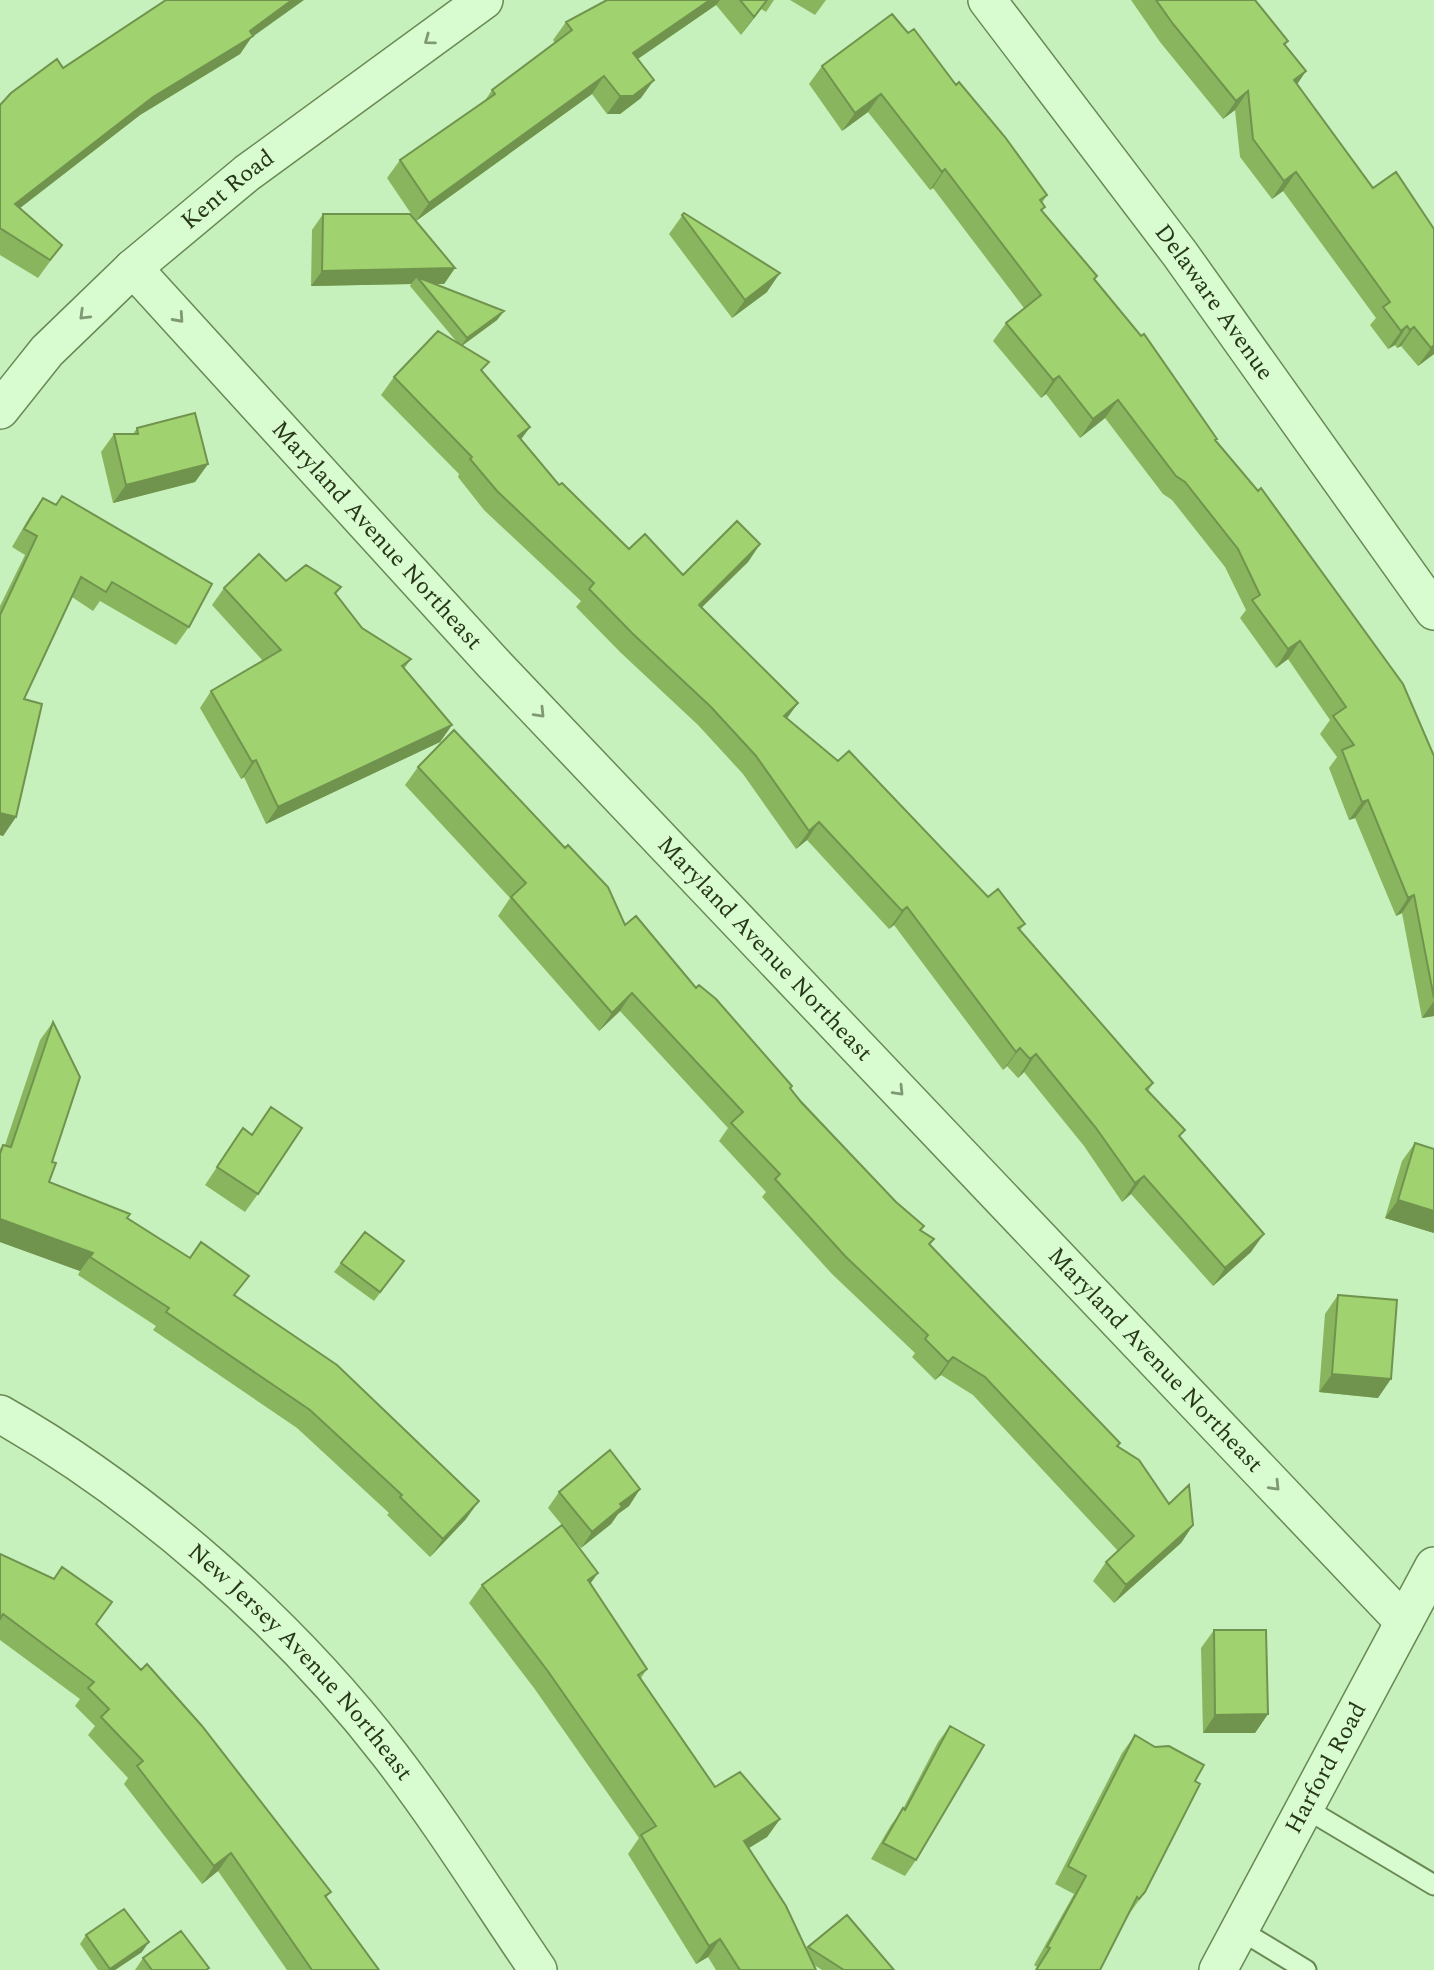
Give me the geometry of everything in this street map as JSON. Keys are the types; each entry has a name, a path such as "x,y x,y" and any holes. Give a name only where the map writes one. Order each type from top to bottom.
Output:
{"street":[{"name":"Kent Road","path":"0,410 47,351 134,268 247,173 484,0"},
{"name":"Delaware Avenue","path":"988,0 1180,254 1434,611"},
{"name":"Maryland Avenue Northeast","path":"134,268 493,663 1404,1622"},
{"name":"New Jersey Avenue Northeast","path":"0,1415 47,1441 116,1487 179,1538 320,1674 390,1755 538,1970"},
{"name":"Harford Road","path":"1218,1970 1434,1566"}],"lane":[{"path":"1305,1808 1434,1885"},
{"path":"1240,1930 1306,1970"}],"building":[{"path":"166,0 292,0 250,31 253,36 153,97 15,204 62,245 50,260 0,228 0,105 11,93 57,59 63,68"},
{"path":"607,0 710,0 633,53 654,80 633,96 620,96 604,76 429,203 400,160 495,94 492,90 572,30 566,22"},
{"path":"740,0 767,0 754,17"},
{"path":"1156,0 1255,0 1288,41 1284,44 1306,71 1294,80 1373,188 1396,172 1434,229 1434,345 1431,348 1414,327 1410,330 1407,326 1401,331 1383,307 1390,302 1296,172 1284,181 1253,139 1248,91 1236,101"},
{"path":"892,14 908,33 914,29 956,85 959,82 1005,137 1047,195 1040,200 1045,207 1041,210 1097,276 1094,279 1141,336 1144,334 1217,439 1215,440 1258,491 1261,488 1403,684 1434,756 1434,998 1414,895 1408,898 1368,800 1362,802 1342,750 1354,745 1333,716 1346,707 1300,641 1288,649 1252,600 1260,595 1238,549 1185,482 1176,476 1118,400 1093,419 1059,376 1053,380 1006,323 1041,295 945,169 942,172 881,94 855,113 822,66"},
{"path":"684,213 780,273 745,300 682,215"},
{"path":"323,214 410,214 455,268 322,271"},
{"path":"417,277 504,311 467,338"},
{"path":"438,331 489,362 481,370 530,427 518,436 559,485 562,483 629,549 645,534 683,575 737,521 760,544 699,605 798,703 784,716 838,761 849,751 988,897 998,889 1025,924 1018,928 1153,1083 1146,1089 1185,1130 1179,1136 1264,1234 1225,1268 1144,1176 1135,1183 1096,1128 1036,1054 1030,1059 1020,1048 1016,1052 907,907 902,911 819,822 809,831 756,756 711,707 589,589 594,583 497,491 470,459 472,457 394,377"},
{"path":"195,413 208,464 126,485 114,434 138,434 137,428"},
{"path":"62,496 212,584 189,627 112,582 106,592 81,577 24,699 42,704 16,817 0,813 0,615 37,536 24,529 43,498 56,505"},
{"path":"259,554 286,581 306,565 341,587 335,593 362,628 411,659 402,666 452,725 278,807 256,760 252,762 211,691 281,650 224,588"},
{"path":"454,730 565,848 568,845 608,887 625,925 636,916 696,988 699,985 716,999 792,1086 790,1088 801,1102 896,1202 924,1226 920,1230 934,1239 929,1244 1120,1443 1117,1446 1139,1460 1169,1504 1189,1485 1193,1525 1126,1585 1106,1562 1134,1536 985,1377 953,1357 948,1362 925,1339 928,1335 845,1256 775,1179 780,1174 731,1123 743,1112 632,993 612,1013 511,897 526,883 418,767"},
{"path":"53,1022 80,1077 52,1162 56,1163 49,1182 130,1214 127,1218 190,1258 201,1242 249,1276 234,1295 337,1365 479,1501 443,1539 400,1497 402,1495 310,1410 166,1312 169,1308 90,1257 93,1253 0,1219 0,1154 3,1145 11,1147"},
{"path":"271,1107 302,1128 258,1194 217,1167 243,1128 252,1135"},
{"path":"1415,1143 1434,1149 1434,1211 1398,1200"},
{"path":"365,1232 404,1261 380,1292 341,1263"},
{"path":"1338,1295 1397,1300 1391,1379 1332,1374"},
{"path":"610,1450 640,1489 620,1504 622,1507 592,1532 559,1492"},
{"path":"562,1525 598,1573 588,1580 647,1669 638,1675 715,1787 740,1772 780,1819 744,1841 786,1906 816,1970 740,1970 720,1939 709,1946 641,1835 656,1826 547,1670 482,1585"},
{"path":"0,1554 54,1579 62,1567 112,1602 96,1624 141,1670 147,1664 202,1726 331,1892 325,1896 379,1970 312,1970 231,1853 214,1866 137,1766 143,1761 101,1717 109,1709 88,1688 94,1682 3,1614 0,1619"},
{"path":"1214,1630 1266,1630 1268,1714 1215,1715"},
{"path":"950,1726 984,1745 916,1860 883,1843 903,1808 905,1810"},
{"path":"1135,1735 1155,1747 1169,1746 1204,1765 1195,1781 1200,1784 1145,1892 1139,1899 1137,1897 1100,1970 1036,1970 1086,1876 1068,1866"},
{"path":"124,1909 149,1942 110,1969 86,1935"},
{"path":"847,1915 894,1970 844,1970 808,1947"},
{"path":"181,1931 209,1968 152,1970 143,1958"}]}
